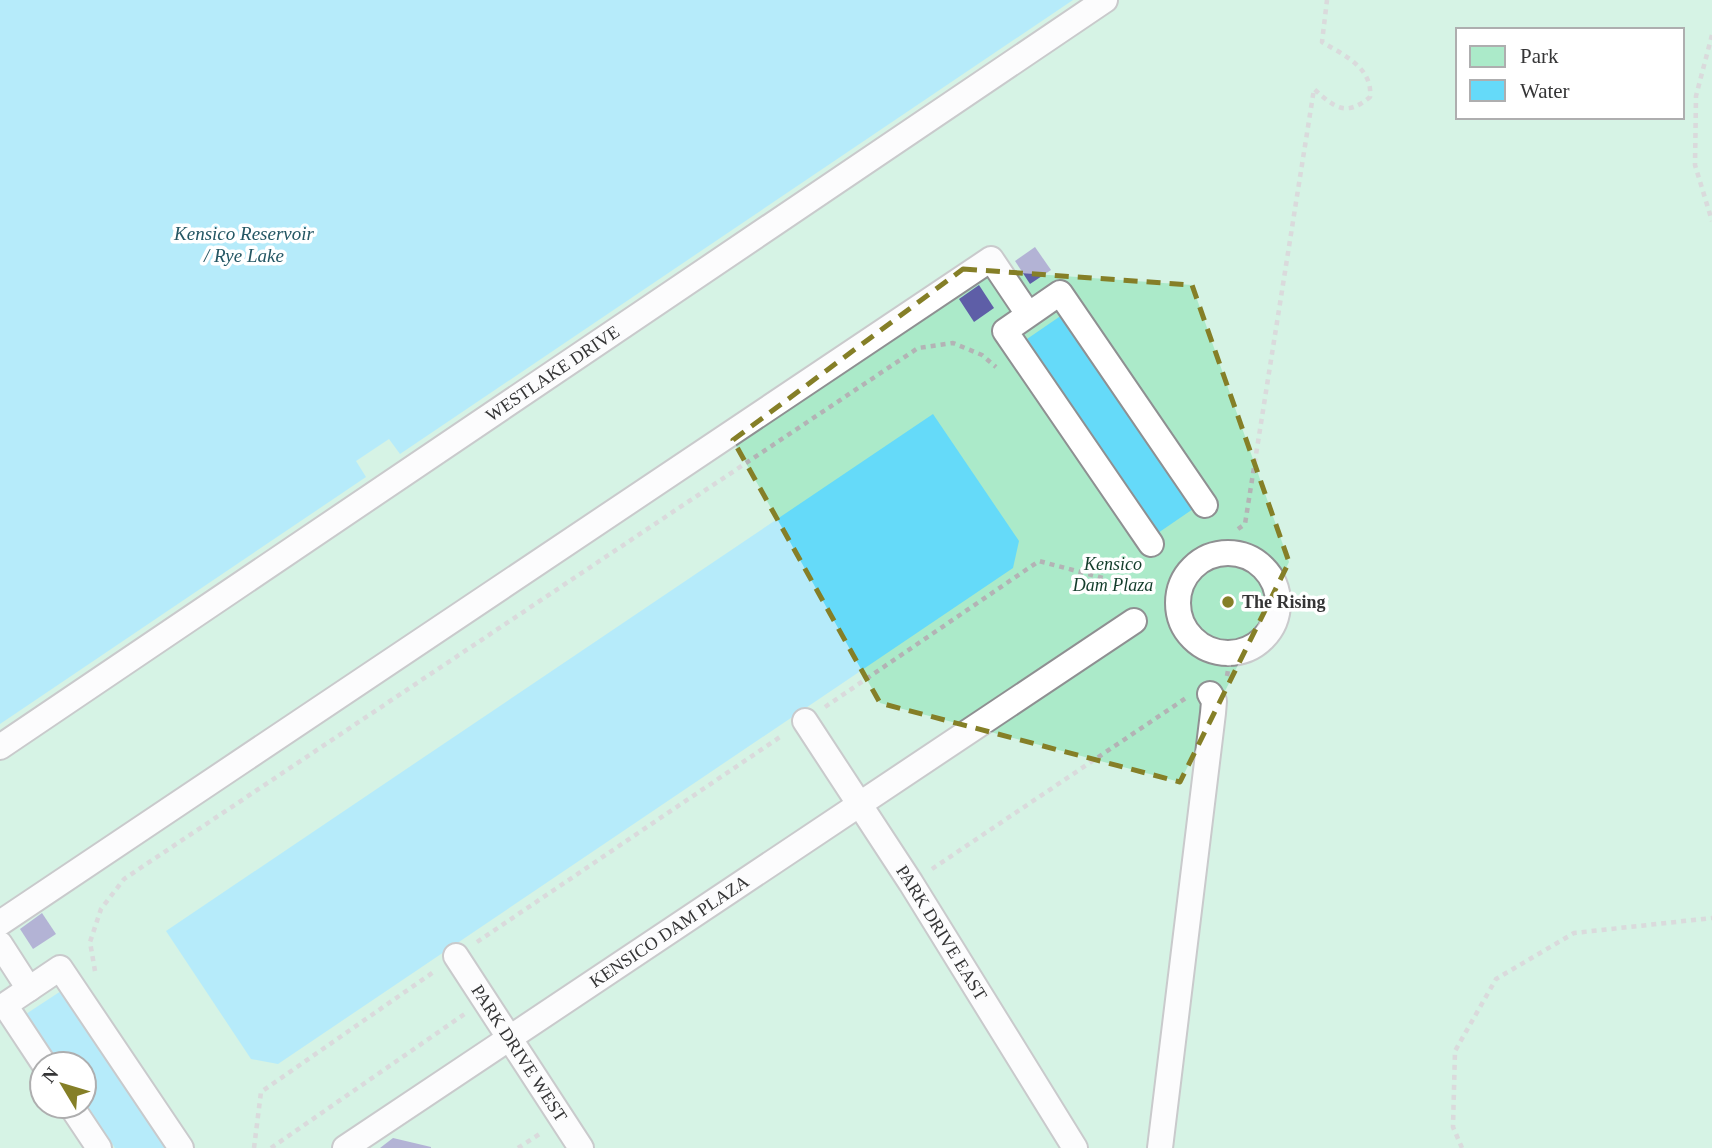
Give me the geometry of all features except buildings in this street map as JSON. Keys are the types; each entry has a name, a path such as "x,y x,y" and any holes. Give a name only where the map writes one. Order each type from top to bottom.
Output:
{"street":[{"name":"WESTLAKE DRIVE","path":"0,747 1105,0"},
{"path":"0,923 991,259 1028,314"},
{"path":"1151,544 1005,331 1028,314 1060,293 1205,505"},
{"path":"1226,553 1244,555 1265,569 1275,583 1278,609 1273,626 1262,639 1248,649 1231,653 1205,647 1193,638 1181,619 1178,604 1184,581 1196,565 1209,557 1226,553"},
{"name":"KENSICO DAM PLAZA","path":"345,1148 1133,621"},
{"path":"1160,1148 1213,713 1214,701 1199,696"},
{"name":"PARK DRIVE EAST","path":"805,721 911,883 1075,1148"},
{"path":"0,944 29,989"},
{"name":"PARK DRIVE WEST","path":"456,956 581,1148"},
{"path":"35,1050 5,1005 60,968 181,1148"},
{"path":"80,1120 99,1148"}],"path":[{"path":"1238,529 1245,524 1314,89 1326,100 1343,109 1357,108 1370,97 1371,83 1362,70 1343,54 1322,42 1327,0"},
{"path":"1712,35 1696,96 1695,165 1712,221"},
{"path":"95,975 90,942 100,909 124,879 918,348 953,343 982,355 999,369"},
{"path":"254,1148 261,1091 1039,561 1103,578"},
{"path":"911,883 1199,696"},
{"path":"1462,1148 1453,1127 1455,1051 1496,979 1574,933 1712,918"},
{"path":"271,1148 485,1000"}],"highlighted area":[{"path":"963,269 1192,285 1289,562 1180,782 880,703 733,440"}],"green space":[{"name":"Kensico Dam Plaza","path":"942,0 1712,0 1712,1148 0,1148 0,631"}],"water":[{"name":"Kensico Reservoir / Rye Lake","path":"0,0 1073,0 400,454 389,439 356,461 366,477 0,724"},
{"path":"1062,315 1193,509 1158,533 1027,339"},
{"path":"933,414 1019,541 1013,568 278,1064 251,1059 166,931"},
{"path":"61,991 167,1148 115,1148 97,1120 98,1050 50,1050 26,1014"}],"place":[{"name":"The Rising","path":"1228,602"}]}
